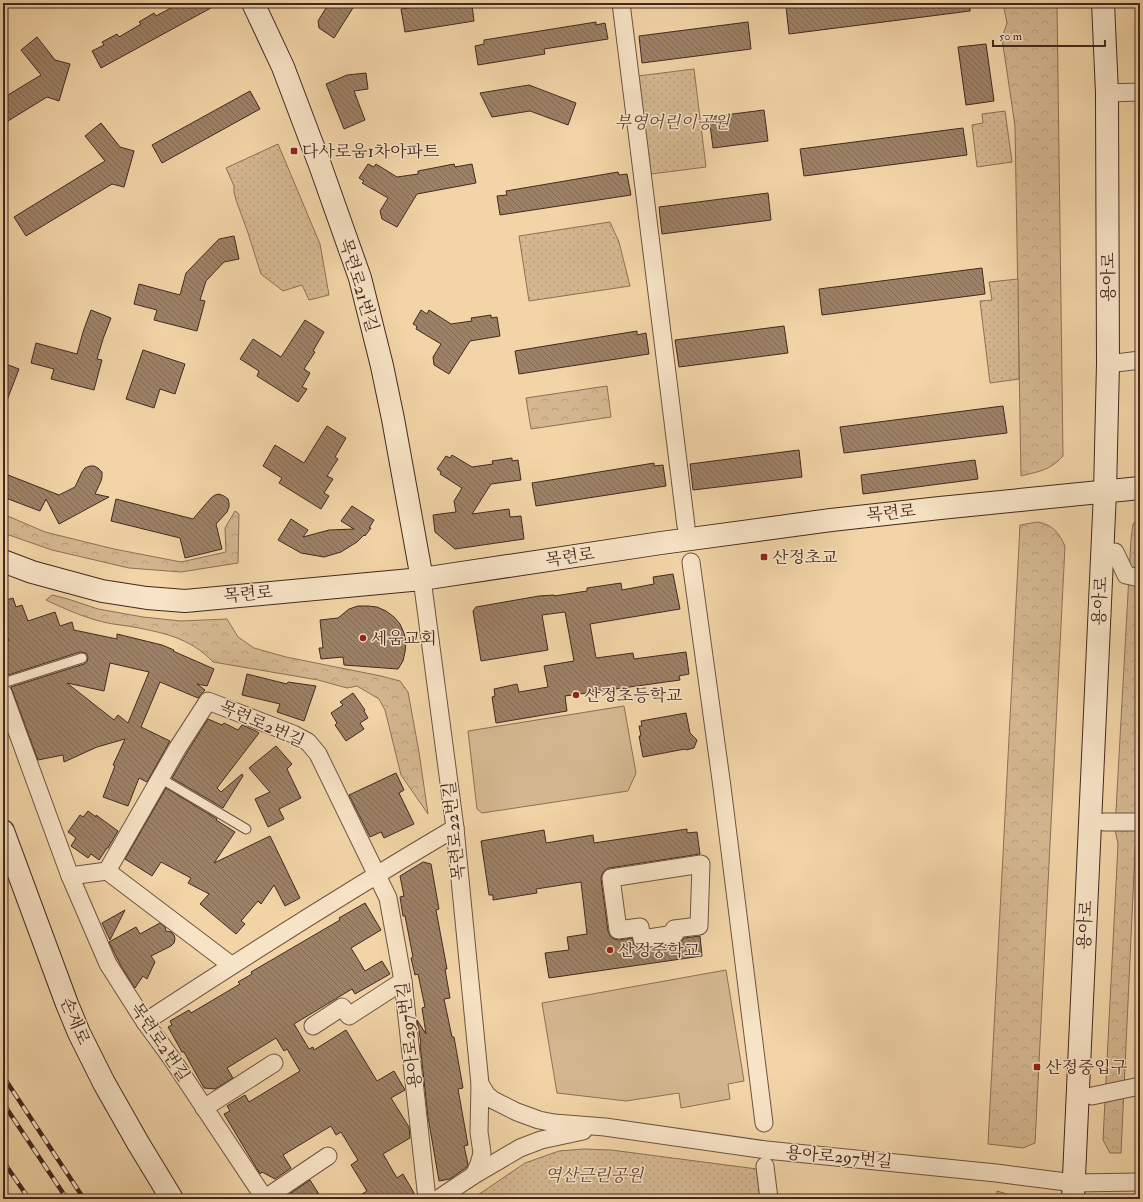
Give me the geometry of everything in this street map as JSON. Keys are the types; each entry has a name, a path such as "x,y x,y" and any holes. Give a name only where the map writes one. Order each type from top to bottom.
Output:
{"main road":[{"name":"목련로21번길","path":"253,3 283,67 360,278 382,366 393,419 422,579"},
{"name":"용아로","path":"1073,1191 1105,492 1108,364 1107,93 1103,3"},
{"name":"목련로","path":"3,561 32,572 102,591 147,598 185,601 422,579 661,543 831,520 1140,488"},
{"name":"손재로","path":"3,831 79,1033 108,1090 172,1199"}],"street":[{"path":"620,3 686,526"},
{"path":"1107,93 1140,92"},
{"path":"1108,364 1140,360"},
{"path":"1115,552 1126,575 1140,578"},
{"path":"691,562 722,787 764,1123"},
{"name":"목련로22번길","path":"422,579 455,828 480,1084 480,1132 482,1153 474,1175"},
{"name":"목련로2번길","path":"3,693 70,876 108,964 145,1022 172,1059 264,1199"},
{"name":"목련로2번길","path":"107,871 177,748 208,701 293,734 308,742 318,754 376,874"},
{"path":"1104,822 1140,822"},
{"path":"145,1022 230,965 376,874 455,828"},
{"path":"701,864 699,926 674,929 675,934 642,939 640,927 618,930 611,878 701,864"},
{"path":"70,876 107,871 230,965"},
{"name":"용아로297번길","path":"376,874 388,898 403,981 427,1199"},
{"path":"313,1026 342,1007 348,1016 403,981"},
{"path":"204,1108 274,1063"},
{"name":"용아로297번길","path":"480,1084 487,1095 493,1100 539,1120 554,1123 605,1127 766,1150 989,1172 1073,1191 1140,1182"},
{"path":"1092,1096 1140,1086"},
{"path":"438,1199 516,1150 524,1141 527,1133 523,1117 514,1110 498,1107 491,1109 482,1118 480,1132 484,1146 490,1151 498,1154 505,1154 516,1150 541,1140 605,1127"},
{"path":"264,1199 328,1156"},
{"path":"765,1166 769,1199"}],"lane":[{"path":"3,683 82,658"},
{"path":"160,778 246,829"}],"green space":[{"path":"1003,3 1057,3 1063,456 1049,468 1021,476 1015,126 1002,38 1007,23"},
{"name":"부영어린이공원","path":"694,69 706,167 651,174 638,76"},
{"path":"1005,111 1012,162 977,167 972,125 983,123 982,114"},
{"path":"278,144 320,244 329,295 309,300 302,285 283,291 261,274 236,200 234,186 226,168"},
{"path":"610,222 619,242 630,286 529,301 519,236"},
{"path":"1018,279 1019,379 990,383 980,301 992,300 989,282"},
{"path":"607,386 611,417 531,429 526,398"},
{"path":"235,511 239,514 238,563 181,572 129,568 52,550 3,533 3,514 45,532 114,549 181,562 226,552 225,528"},
{"path":"1140,517 1140,744 1121,1153 1110,1153 1103,1140 1118,844 1115,829 1131,539 1133,524"},
{"path":"1038,522 1052,527 1065,546 1035,1143 1023,1148 988,1144 1020,525"},
{"path":"52,595 98,609 143,617 181,621 227,619 238,637 254,648 286,657 400,681 408,692 428,814 401,775 385,710 379,699 357,686 347,688 318,680 213,662 195,647 184,641 163,633 106,623 88,618 46,600"},
{"path":"624,706 636,773 628,791 482,813 477,809 468,731"},
{"path":"726,970 744,1081 728,1084 730,1099 681,1108 679,1093 626,1101 557,1093 542,1003"},
{"name":"역산근린공원","path":"583,1149 611,1150 757,1169 760,1199 472,1199 525,1163 559,1151"},
{"path":"997,1191 1010,1195 1029,1197 1033,1199 997,1199"}],"building":[{"path":"180,3 220,3 101,68 92,51 104,45 102,42 117,34 119,37 141,24 139,22 154,13 156,16"},
{"path":"329,3 356,3 334,38 319,28 318,21"},
{"path":"441,3 465,3 465,7 472,5 474,21 405,32 401,9"},
{"path":"818,3 970,3 970,11 789,34 786,7"},
{"path":"596,22 596,25 605,23 608,39 544,49 545,54 478,65 475,46 484,44 484,40"},
{"path":"748,22 751,49 642,63 639,36"},
{"path":"37,37 55,60 70,64 59,101 47,97 3,124 3,98 41,75 21,50"},
{"path":"986,44 994,101 966,105 958,47"},
{"path":"366,73 368,89 354,91 365,120 344,129 326,84 347,75"},
{"path":"529,85 576,103 568,125 530,111 492,117 480,93"},
{"path":"250,91 260,109 162,163 152,145"},
{"path":"764,110 768,141 713,148 709,117"},
{"path":"101,123 120,147 134,151 124,187 112,184 26,236 14,217 105,161 85,136"},
{"path":"963,128 967,155 804,176 800,149"},
{"path":"368,164 374,167 376,164 397,177 418,174 418,171 454,164 455,167 472,164 476,183 417,194 397,227 382,219 380,211 388,198 362,183 364,181 359,178"},
{"path":"618,172 619,175 627,174 631,195 500,215 497,196 507,195 506,191"},
{"path":"768,193 771,220 662,234 659,207"},
{"path":"234,236 239,259 224,262 206,281 200,300 205,301 197,331 154,320 157,310 134,304 139,284 180,295 186,273 219,239"},
{"path":"982,268 985,294 822,315 819,289"},
{"path":"91,310 111,318 97,359 102,360 94,390 51,379 54,369 31,363 36,343 77,354"},
{"path":"421,310 427,314 429,310 451,324 472,321 471,318 491,315 491,318 497,317 500,336 470,341 449,374 434,365 433,357 441,344 416,329 417,326 413,324"},
{"path":"305,320 324,332 313,351 315,352 304,369 310,373 302,387 307,389 298,402 257,376 259,371 240,359 253,339 281,357"},
{"path":"784,326 788,353 679,367 675,340"},
{"path":"637,331 637,335 646,333 649,354 519,374 515,351"},
{"path":"143,350 185,364 175,394 160,389 154,408 126,399"},
{"path":"3,363 19,369 4,408 3,408"},
{"path":"1003,406 1007,433 844,453 840,427"},
{"path":"327,426 346,438 335,457 338,459 327,476 333,479 324,493 329,496 321,509 279,483 282,478 263,466 275,445 304,463"},
{"path":"799,450 802,477 693,490 690,464"},
{"path":"452,455 472,467 493,464 492,461 512,458 512,461 518,460 521,480 491,484 472,514 509,509 510,517 521,516 524,539 455,549 435,532 433,515 456,512 454,501 462,488 440,474 441,472 437,469 446,456 450,458"},
{"path":"975,460 978,479 863,494 861,475"},
{"path":"654,463 654,466 663,465 666,486 536,506 532,483"},
{"path":"90,466 98,468 102,472 101,481 95,494 109,497 59,524 46,499 40,511 3,497 3,473 59,495 75,487 82,472 85,468"},
{"path":"219,494 228,499 229,503 227,512 216,524 222,549 185,558 180,538 111,521 116,499 193,519 211,498"},
{"path":"352,506 374,520 369,528 371,528 365,536 364,535 357,542 341,552 324,557 301,553 278,540 291,519 308,530 303,537 329,530 354,529 341,521"},
{"path":"673,574 680,609 590,624 596,658 633,653 634,659 686,652 689,674 679,676 680,680 565,696 567,711 496,723 492,697 495,696 494,689 517,684 519,692 548,687 544,666 574,661 565,612 542,615 548,650 481,661 473,611 476,607 539,596 554,596 587,591 587,588 621,583 622,590 654,584 653,577"},
{"path":"13,598 16,607 22,605 28,621 55,612 60,626 72,622 74,630 117,639 117,634 162,645 214,669 207,686 197,684 205,690 198,698 160,682 141,727 170,741 147,782 139,778 128,806 103,797 115,766 113,765 125,739 97,747 64,762 63,755 38,760 11,687 84,664 87,662 88,657 86,653 80,652 5,676 3,669 3,643 9,641 3,625 3,601","holes":["110,663 149,672 128,723 118,715 114,720 67,683 104,691"]},
{"name":"세움교회","path":"358,606 377,607 386,611 400,624 406,642 403,661 398,669 344,665 343,657 321,659 319,648 323,648 320,620 338,618 349,609"},
{"path":"247,674 287,684 288,682 316,686 304,721 277,712 280,704 242,695"},
{"path":"353,693 365,710 364,711 368,718 360,723 364,729 346,741 335,725 337,723 331,713 343,705 340,702"},
{"path":"686,713 690,733 697,740 694,748 643,757 639,736 641,736 639,726 642,726 641,721"},
{"path":"208,719 222,725 224,723 238,730 242,725 259,733 217,788 221,792 242,774 243,776 223,808 172,778"},
{"path":"276,746 292,764 287,769 301,798 279,809 284,819 268,827 255,799 270,792 249,768"},
{"path":"396,773 404,790 399,793 414,824 384,838 381,832 370,837 349,795"},
{"path":"166,788 217,819 216,820 235,832 214,863 270,836 300,898 285,906 274,885 261,904 258,901 241,921 245,924 236,934 200,904 209,894 188,883 191,878 161,862 152,876 125,859"},
{"path":"88,811 118,831 99,860 91,854 88,858 71,846 76,838 68,832 80,815 83,817"},
{"path":"687,829 687,833 697,832 700,854 609,868 602,874 601,879 610,936 619,940 632,938 635,946 644,949 676,944 681,942 684,938 700,936 702,956 549,978 545,953 569,950 567,937 587,934 581,882 536,889 537,893 493,900 493,895 489,895 481,841 544,830 546,843 593,835 594,843"},
{"path":"423,862 431,864 439,909 436,910 447,969 445,969 450,998 444,999 452,1037 454,1037 463,1088 458,1089 468,1145 464,1146 468,1164 467,1167 450,1179 439,1181 428,1117 421,1043 417,1020 426,1034 422,1008 425,1007 418,974 415,975 411,958 413,957 400,897 404,896 400,876"},
{"path":"365,903 381,930 351,948 365,971 382,961 390,974 355,994 352,989 294,1024 309,1049 313,1047 314,1050 346,1030 377,1081 394,1071 405,1090 391,1098 409,1127 410,1138 383,1154 397,1178 403,1174 414,1193 404,1199 354,1199 367,1191 351,1165 358,1160 341,1132 336,1135 331,1126 283,1155 291,1168 275,1179 262,1172 260,1174 224,1114 230,1111 227,1106 245,1095 249,1102 300,1071 287,1049 284,1051 276,1038 227,1068 233,1078 215,1089 204,1088 168,1027 172,1025 170,1021 189,1010 191,1013 240,984 238,982 252,974 251,972 340,920 339,918"},
{"path":"125,910 110,940 102,923"},
{"path":"160,923 165,927 166,931 171,932 174,935 174,943 151,956 155,962 147,979 143,976 135,988 121,966 109,942 136,927 140,934"},
{"path":"310,1180 322,1199 282,1199"}],"railway":[{"path":"3,1076 84,1199"},
{"path":"3,1103 67,1199"},
{"path":"3,1161 29,1199"}],"place":[{"name":"다사로움1차아파트","path":"294,151"},
{"name":"산정초교","path":"764,557"},
{"name":"세움교회","path":"363,638"},
{"name":"산정초등학교","path":"576,695"},
{"name":"산정중학교","path":"610,950"},
{"name":"산정중입구","path":"1037,1067"}]}
